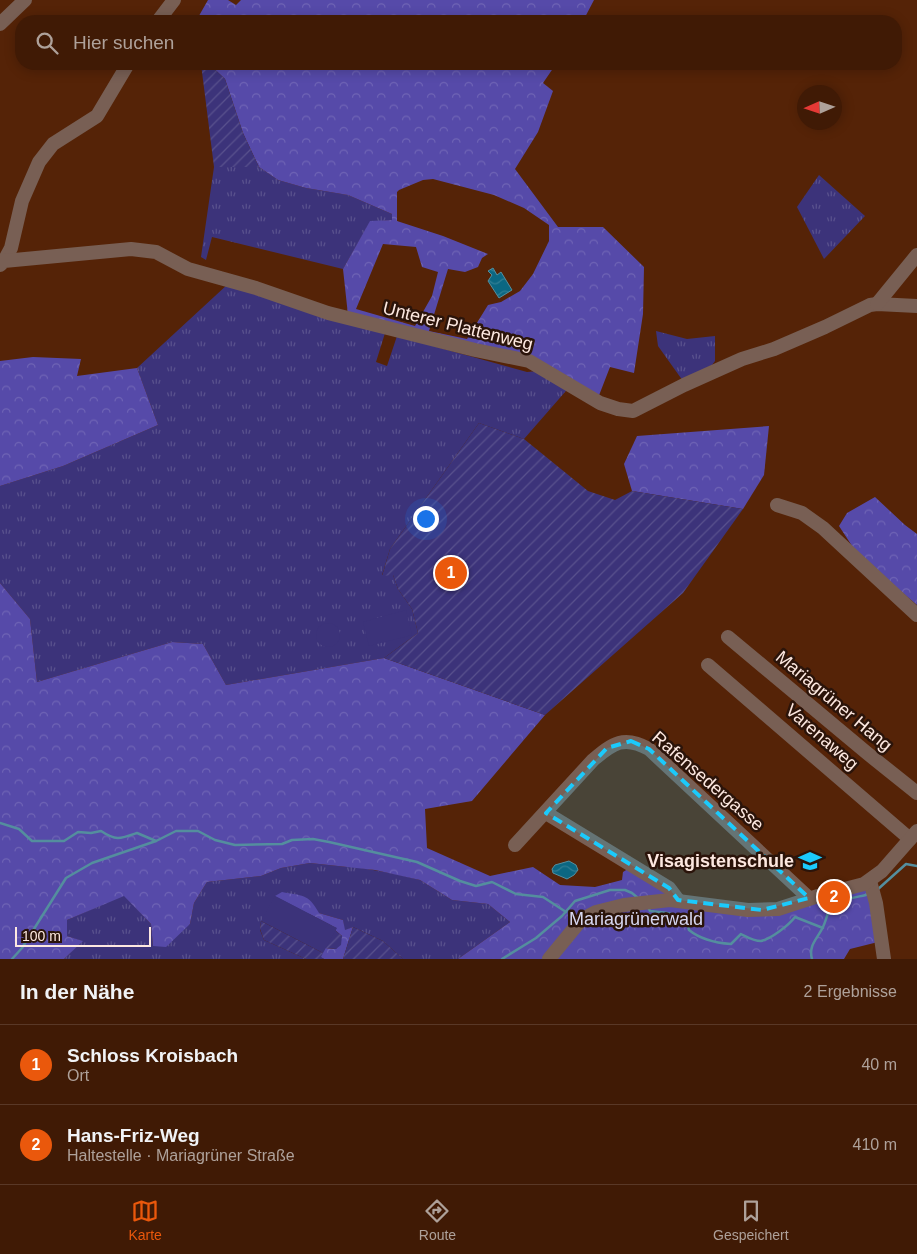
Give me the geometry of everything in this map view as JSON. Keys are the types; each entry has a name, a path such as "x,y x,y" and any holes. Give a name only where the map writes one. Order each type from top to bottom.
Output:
{"street":[{"path":"0,24 25,0"},
{"path":"163,15 174,0"},
{"path":"2,263 11,248 22,202 39,162 53,144 97,116 124,70"},
{"name":"Unterer Plattenweg","path":"2,263 131,249 156,252 188,269 256,288 328,312 474,350 529,361 600,403 618,409 633,411 684,385 826,327 870,305 917,306"},
{"path":"877,304 917,255"},
{"path":"777,506 802,512 823,528 917,615"},
{"name":"Mariagrüner Hang","path":"728,637 866,753 917,793"},
{"name":"Varenaweg","path":"708,664 914,835"},
{"name":"Rafensedergasse","path":"515,845 593,760 608,748 620,742 631,741 649,749 809,898"},
{"path":"546,813 669,888 678,900"},
{"path":"884,959 873,888 882,871 914,835"},
{"path":"549,959 581,920 596,912 634,903 655,900 678,900 732,908 762,910 778,908 860,885 873,888"}],"highlighted area":[{"path":"631,741 649,749 809,898 762,910 678,900 669,888 546,813 607,748"}],"green space":[{"path":"208,0 228,0 236,5 241,0 594,0 586,15 199,15"},
{"path":"202,70 215,70 225,79 243,133 259,167 214,167"},
{"path":"215,70 552,70 543,83 553,91 538,132 515,169 558,227 603,227 644,267 643,314 634,373 610,367 598,398 551,370 348,315 343,269 370,221 392,220 392,214 348,195 306,188 278,180 259,167 243,133 225,79","holes":["433,179 494,195 524,208 549,225 549,241 533,274 520,291 501,302 488,305 467,339 429,331 448,269 465,272 478,267 482,258 488,254 443,236 397,221 397,192 423,180","383,244 416,247 422,267 438,272 432,296 415,326 356,309"]},
{"path":"214,167 259,167 278,180 306,188 348,195 392,214 392,220 370,222 343,269 212,237 206,260 201,257"},
{"path":"819,175 865,216 824,259 797,207"},
{"path":"228,284 385,333 376,362 387,366 397,336 527,372 551,370 572,384 524,439 479,423 390,549 382,575 393,575 398,589 412,609 418,633 384,658 226,685 203,644 172,642 37,682 30,619 0,583 0,486 63,466 158,425 137,368"},
{"path":"656,331 687,339 715,336 715,361 712,365 683,381 658,346"},
{"path":"33,357 81,359 77,376 137,368 158,425 63,466 0,486 0,361"},
{"path":"479,423 524,439 588,491 615,500 632,491 743,509 683,593 545,715 384,658 418,633 412,609 398,589 393,575 382,576 390,549"},
{"path":"769,426 764,475 743,509 632,491 624,464 637,436"},
{"path":"875,497 917,534 917,605 858,555 839,526 847,513"},
{"name":"Mariagrünerwald","path":"0,583 30,619 37,682 172,642 203,644 226,685 384,658 545,715 472,801 425,809 427,848 490,876 533,867 560,885 595,887 622,880 623,872 631,867 661,887 727,913 869,887 878,942 850,949 844,959 458,959 510,922 488,904 452,900 420,880 375,870 310,863 281,868 261,876 207,882 194,903 190,924 166,947 153,946 151,924 124,896 67,920 67,936 83,941 64,959 0,959"},
{"path":"406,610 412,635 369,646 363,622"},
{"path":"328,623 336,627 340,635 336,643 328,647 320,643 316,635 320,627"},
{"path":"310,863 350,866 420,880 452,900 488,904 510,922 458,959 403,959 383,941 353,927 344,931 343,920 319,913 261,921 260,930 264,940 306,959 64,959 82,941 67,936 67,920 124,895 151,924 153,946 190,924 194,903 207,882 261,876 281,868"},
{"path":"282,892 304,896 319,913 343,920 345,930 353,927 343,959 324,959 320,957 325,948 336,949 342,936 335,930 336,928 275,896"},
{"path":"275,896 337,928 323,953 261,921"},
{"path":"261,921 323,953 321,957 324,959 306,959 264,940 260,929"},
{"path":"353,927 383,941 403,959 343,959"},
{"path":"335,930 342,936 341,945 336,949 325,948"}],"water":[{"path":"493,268 497,275 501,272 512,290 499,298 488,281 492,275 488,271"},
{"path":"569,861 576,865 578,870 574,875 567,879 553,873 552,869 555,865"}],"waterway":[{"path":"0,823 19,829 32,841 64,841 78,832 91,833 101,831 114,838 126,837 137,833 156,841 176,831 198,831 215,840 235,845 282,844 292,840 313,839 417,862 476,886 492,882 516,894 543,897 566,912"},
{"path":"12,959 22,948 66,878 92,863 156,841"},
{"path":"877,890 906,864 917,866"},
{"path":"502,959 536,938 562,916 575,901 610,890 625,890 638,898"},
{"path":"812,959 812,946 831,909 844,900 870,894"},
{"path":"648,907 650,911 674,914 684,920 689,930 698,936 731,944 741,934 761,941 770,938 789,924 795,917 823,928"}],"place":[{"name":"Schloss Kroisbach","path":"451,573"},
{"name":"Visagistenschule","path":"810,861"},
{"name":"Hans-Friz-Weg","path":"834,897"}]}
